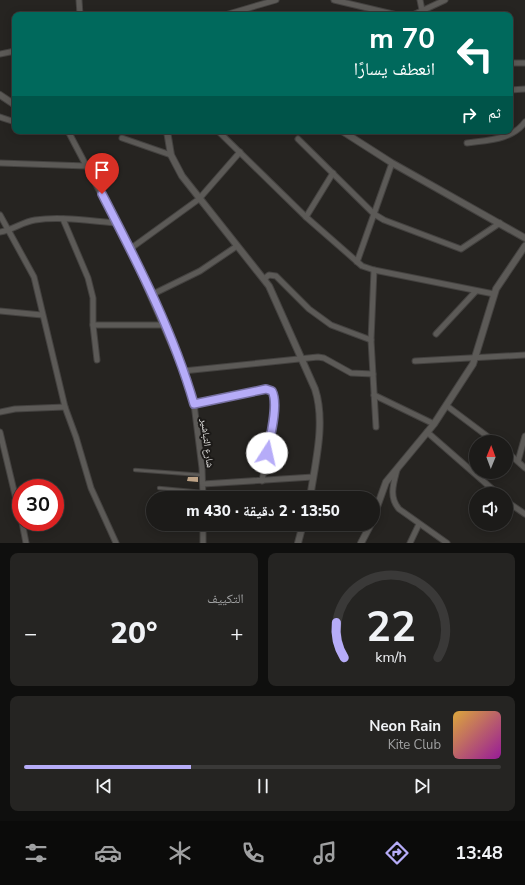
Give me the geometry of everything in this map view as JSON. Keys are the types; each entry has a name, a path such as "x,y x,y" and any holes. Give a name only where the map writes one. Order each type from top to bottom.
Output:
{"street":[{"path":"80,0 80,12"},
{"path":"235,12 276,0"},
{"path":"334,0 384,12"},
{"path":"420,0 422,12"},
{"path":"424,12 445,0"},
{"path":"0,54 12,52"},
{"path":"513,63 525,63"},
{"path":"513,90 525,89"},
{"path":"0,95 12,103"},
{"path":"0,117 12,121"},
{"path":"513,133 518,131 525,122"},
{"name":"شارع التباشير","path":"70,134 130,249 165,325 183,371 194,404 203,491"},
{"path":"167,134 171,155 182,176 264,279 272,292 302,359 319,403 320,411 311,491"},
{"path":"221,134 306,216 357,262 374,270 494,294"},
{"path":"347,134 392,163 525,238"},
{"path":"467,143 511,134"},
{"path":"122,138 171,155"},
{"path":"298,139 374,214 401,227 461,249 500,223"},
{"path":"130,249 199,199 240,152"},
{"path":"0,163 87,166"},
{"path":"357,262 392,163"},
{"path":"306,216 333,173"},
{"path":"0,215 34,277 65,408 76,437 91,488 116,543"},
{"path":"0,232 8,231 20,224 34,220 63,219 116,222"},
{"path":"63,219 90,282 93,298 93,325 97,360"},
{"path":"151,295 200,271 237,246"},
{"path":"380,499 386,482 434,424 476,358 498,284 525,246"},
{"path":"374,270 371,340 376,427"},
{"path":"264,279 269,275 276,276 309,309 331,325 371,340"},
{"path":"436,334 476,291"},
{"path":"0,311 42,315"},
{"path":"93,325 165,325"},
{"path":"416,361 525,355"},
{"path":"183,371 318,357 324,358 343,370 351,373 374,374"},
{"path":"194,404 266,389 272,391 274,396 274,415 262,481"},
{"path":"374,395 434,424"},
{"path":"446,406 485,435"},
{"path":"0,412 14,409 65,408"},
{"path":"0,432 12,483"},
{"path":"427,432 490,487"},
{"path":"518,461 525,436"},
{"path":"513,457 525,468"},
{"path":"397,470 393,486 394,503 399,509 446,543"},
{"path":"203,484 313,477"},
{"path":"513,506 525,514"},
{"path":"410,543 419,524"},
{"path":"23,531 26,543"},
{"path":"203,531 203,543"},
{"path":"298,543 301,531"},
{"path":"361,543 367,531"}],"lane":[{"path":"135,470 202,474"},
{"path":"159,488 178,491"}],"building":[{"path":"188,477 198,477 198,482 187,481"}],"route":[{"path":"102,194 130,249 165,325 194,404 266,389 270,389 274,393 274,415 267,453"}]}
